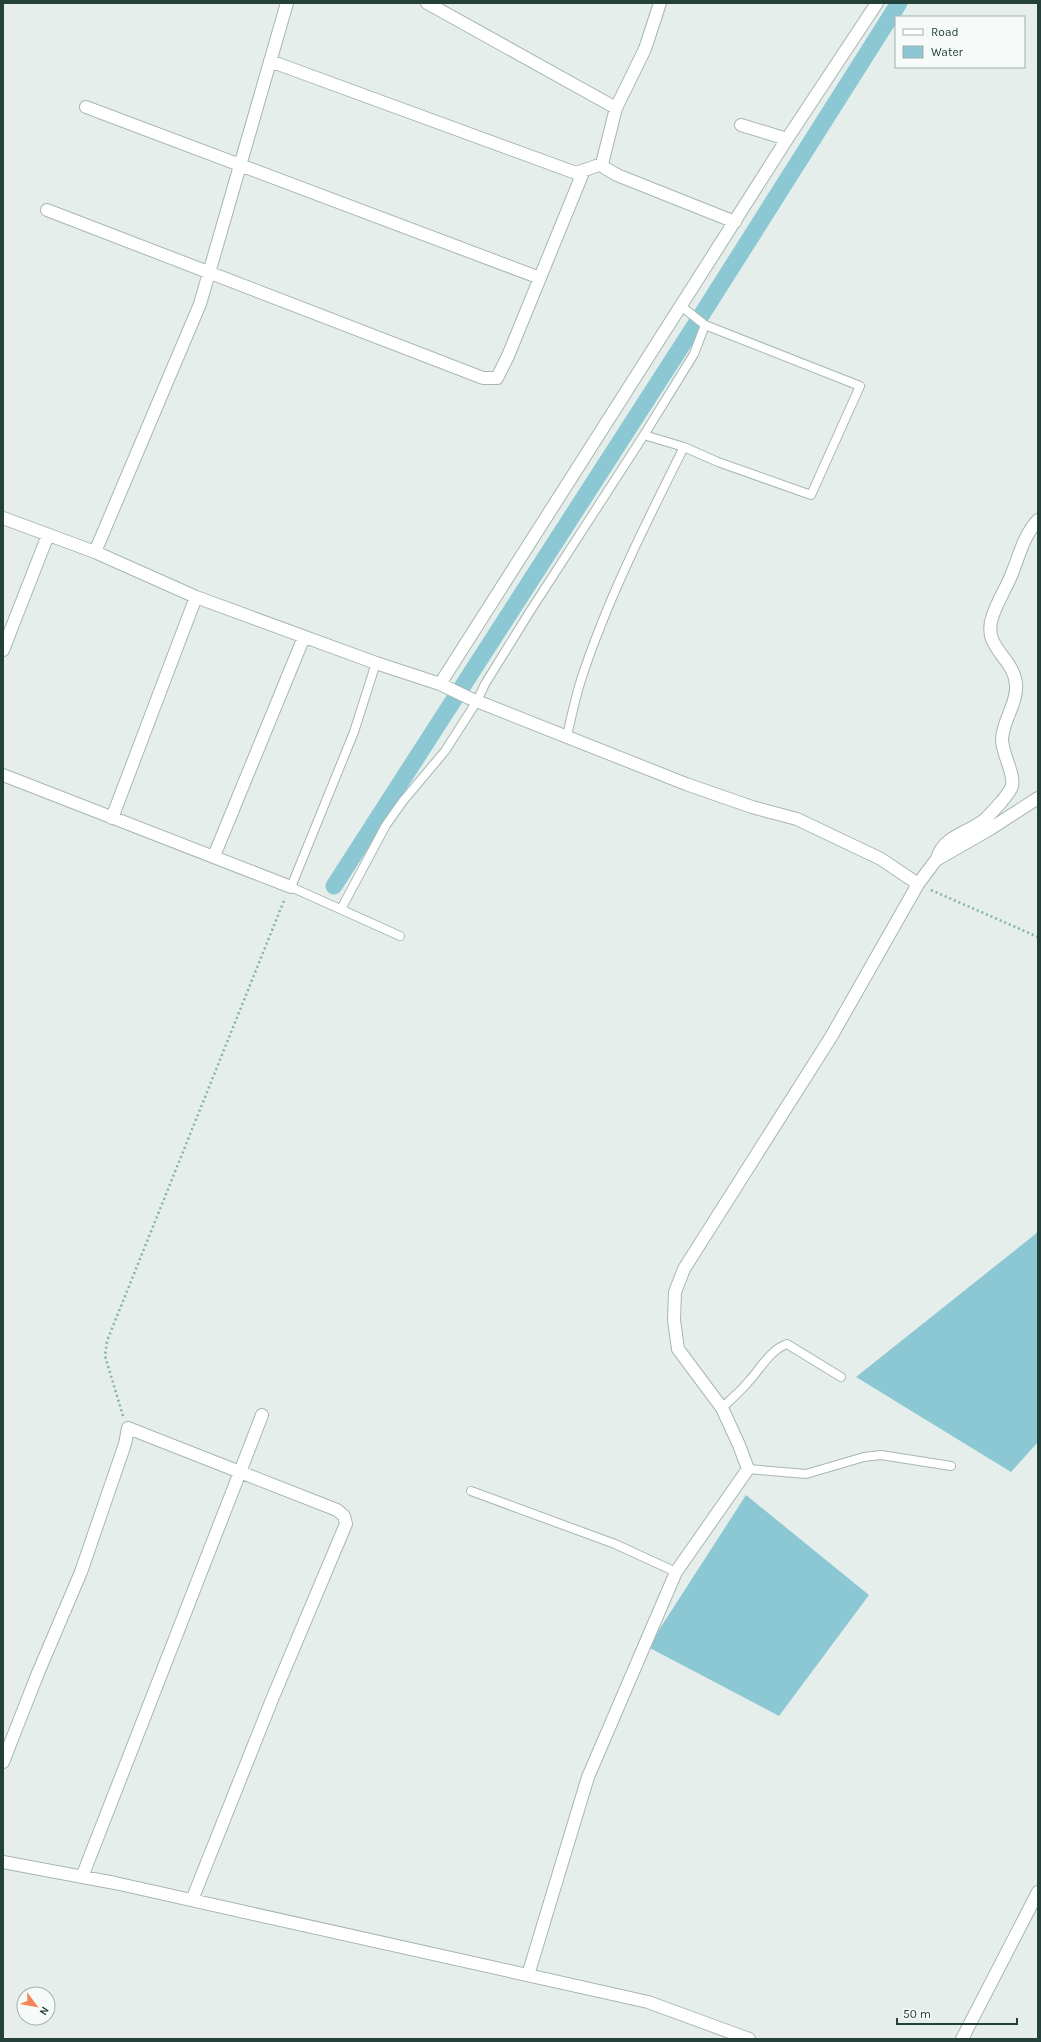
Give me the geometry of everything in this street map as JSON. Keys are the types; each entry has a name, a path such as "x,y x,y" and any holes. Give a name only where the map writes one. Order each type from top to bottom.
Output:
{"street":[{"path":"95,552 200,304 287,3"},
{"path":"427,3 616,108"},
{"path":"602,164 616,108 645,49 660,3"},
{"path":"440,684 787,138 878,3"},
{"path":"270,61 576,173 602,164"},
{"path":"86,107 540,278"},
{"path":"741,125 787,138"},
{"path":"602,164 605,168 617,175 735,222"},
{"path":"46,210 483,378 497,378 508,356 584,170"},
{"path":"3,518 95,552 196,598 376,663 440,684 473,700 686,784 752,807 797,819 881,859 918,884"},
{"path":"528,1975 588,1777 676,1572 748,1469 722,1408 678,1349 674,1320 675,1292 684,1269 832,1037 918,884 936,860 942,847 948,840 982,822 992,813 1011,787 1011,776 1005,757 1002,740 1004,725 1014,697 1016,685 1010,664 995,646 991,635 990,626 1025,539 1030,529 1038,520"},
{"path":"3,650 48,535"},
{"path":"112,818 196,598"},
{"path":"214,856 304,637"},
{"path":"3,775 291,887"},
{"path":"936,860 990,829 1038,798"},
{"path":"82,1877 262,1415"},
{"path":"3,1762 38,1673 81,1572 125,1444 128,1428 337,1510 344,1516 346,1524 273,1697 192,1900"},
{"path":"3,1862 192,1900 648,2002 749,2039"},
{"path":"962,2039 1038,1892"}],"lane":[{"path":"644,435 684,447 718,462 811,495 860,386 705,325 681,306"},
{"path":"341,909 386,825 403,801 445,751 473,700 485,684 644,435 694,354 705,325"},
{"path":"567,736 581,681 606,614 632,554 684,447"},
{"path":"376,663 354,732 291,887 400,936"},
{"path":"722,1408 749,1382 771,1354 780,1346 787,1344 841,1377"},
{"path":"748,1469 806,1474 864,1457 881,1455 951,1466"},
{"path":"471,1492 565,1525 676,1572"}],"path":[{"path":"918,884 1038,937"},
{"path":"128,1428 119,1407 115,1384 105,1356 107,1341 273,925 291,887"}],"water":[{"path":"1038,1232 1038,1442 1011,1472 856,1377"},
{"path":"746,1495 869,1595 779,1716 648,1647"}],"waterway":[{"path":"334,886 699,319 899,3"}]}
